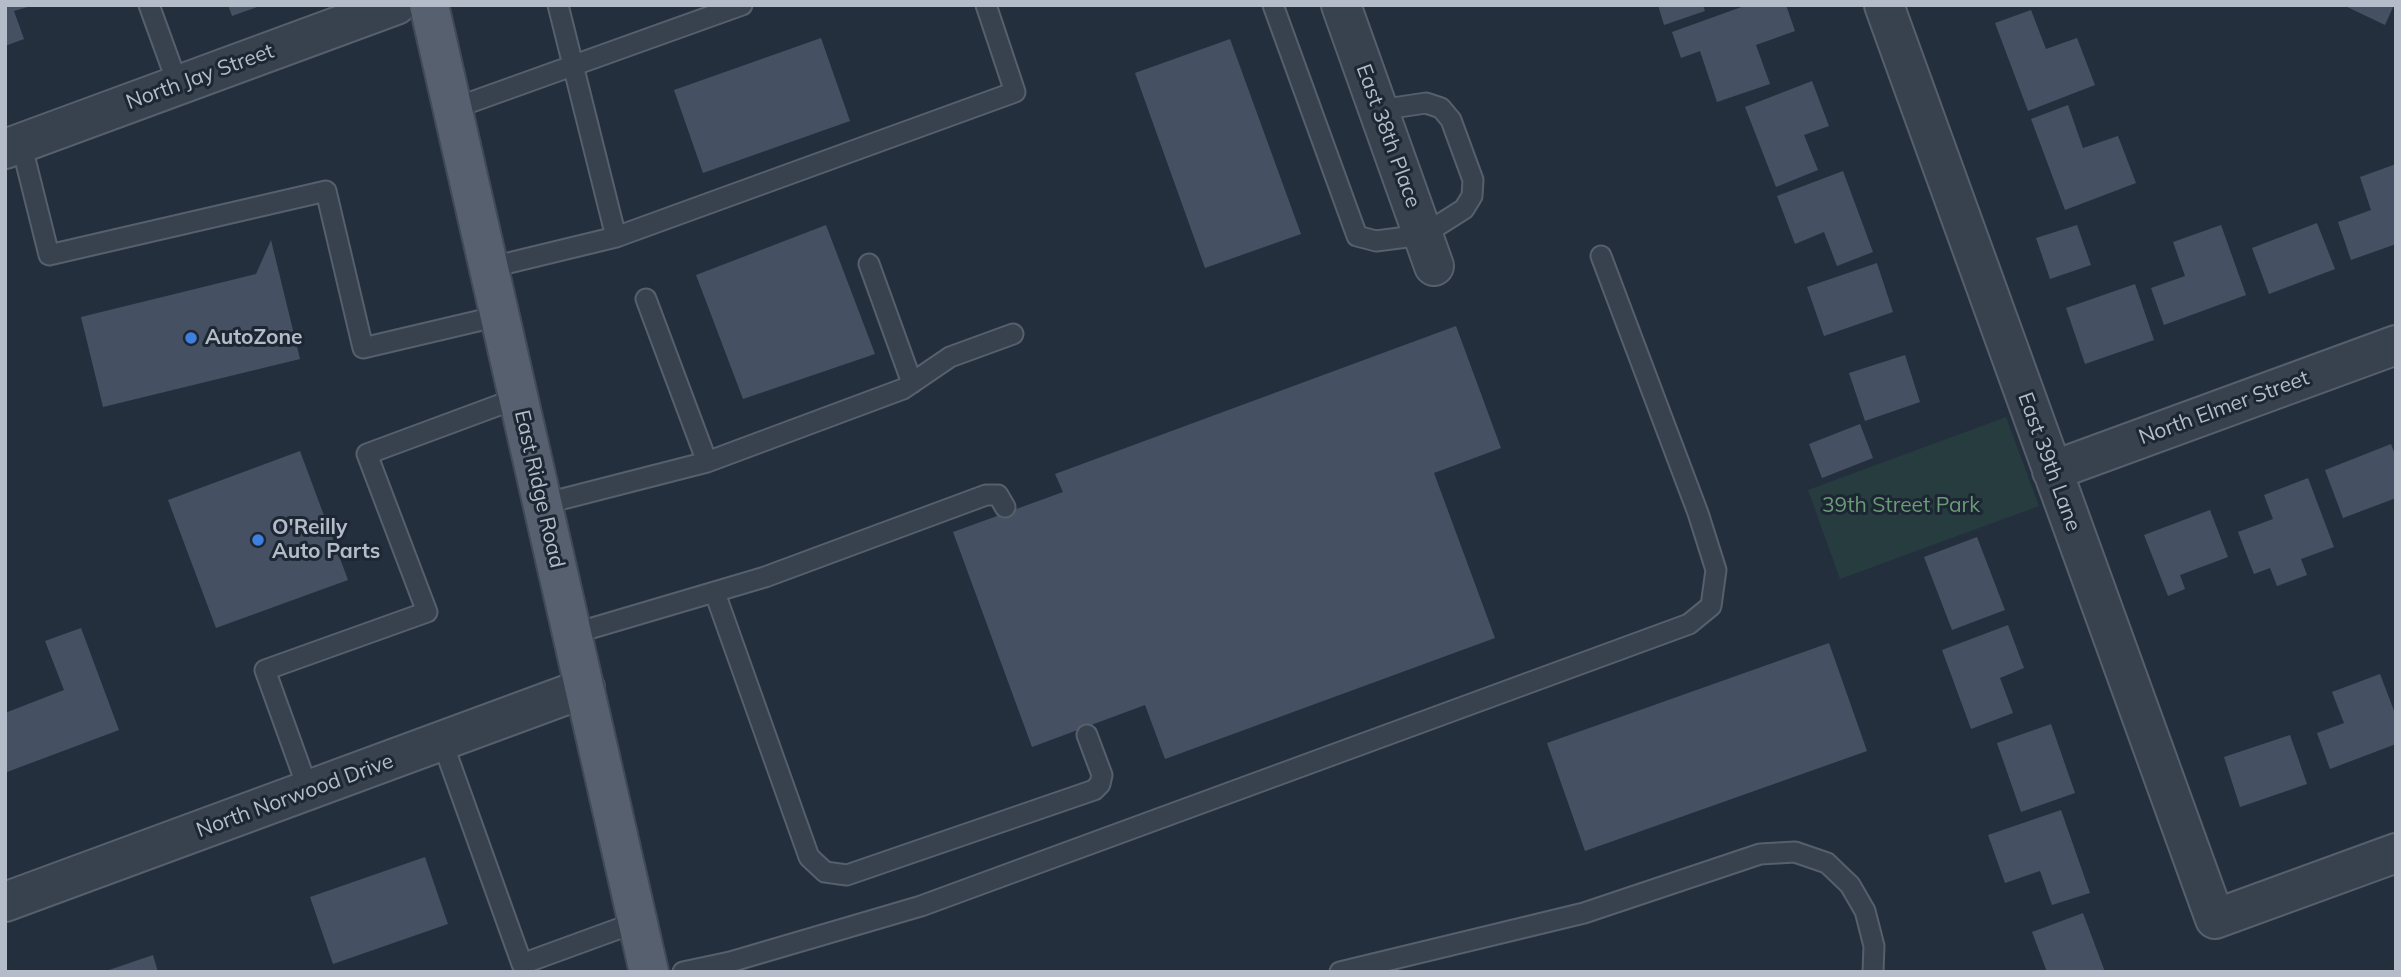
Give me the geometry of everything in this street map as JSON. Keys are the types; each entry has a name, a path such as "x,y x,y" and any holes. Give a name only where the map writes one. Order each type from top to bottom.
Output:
{"main road":[{"name":"East Ridge Road","path":"429,5 649,972"}],"street":[{"name":"North Jay Street","path":"13,146 396,5"},
{"name":"East 38th Place","path":"1341,5 1429,250"},
{"name":"East 39th Lane","path":"1884,5 2216,919 2396,853"},
{"name":"North Elmer Street","path":"2052,471 2396,345"},
{"name":"North Norwood Drive","path":"5,902 585,688"}],"lane":[{"path":"149,5 178,85"},
{"path":"558,5 616,237"},
{"path":"452,108 742,5"},
{"path":"488,268 616,237 1016,92 986,5"},
{"path":"1273,5 1357,236 1429,250 1472,197 1473,180 1451,120 1441,108 1426,103 1379,110"},
{"path":"13,146 49,256 327,191 363,348 499,316"},
{"path":"683,972 730,962 921,906 1689,625 1711,606 1716,570 1698,513 1601,256"},
{"path":"869,264 912,383"},
{"path":"646,299 707,462"},
{"path":"542,504 707,462 903,389 950,357 1013,334"},
{"path":"309,792 265,670 427,612 367,454 518,398"},
{"path":"572,634 715,593 986,495 998,495 1006,507"},
{"path":"715,593 809,857 825,872 847,875 1094,790 1100,784 1101,775 1087,735"},
{"path":"442,741 522,964 637,922"},
{"path":"1339,972 1407,964 1584,914 1760,854 1795,852 1827,863 1850,885 1865,911 1871,934 1873,972"}],"green space":[{"name":"39th Street Park","path":"2006,417 2039,506 1840,579 1808,490"}],"building":[{"path":"5,5 31,6 14,11 24,39 5,46"},
{"path":"228,5 260,5 260,6 232,16"},
{"path":"1658,5 1703,5 1705,11 1664,25"},
{"path":"1747,5 1786,5 1795,31 1756,45 1770,84 1717,102 1700,51 1681,58 1672,32"},
{"path":"2343,5 2394,5 2385,25"},
{"path":"2031,10 2046,49 2077,38 2095,85 2028,111 1995,23"},
{"path":"821,38 850,121 703,173 674,90"},
{"path":"1230,39 1301,234 1205,268 1135,73"},
{"path":"1812,81 1829,126 1804,135 1818,170 1776,187 1745,107"},
{"path":"2068,105 2083,148 2118,136 2136,183 2065,210 2031,119"},
{"path":"2396,164 2396,244 2351,260 2338,222 2371,210 2360,177"},
{"path":"1843,171 1873,252 1837,266 1824,232 1795,244 1777,196"},
{"path":"2317,223 2335,269 2269,294 2252,248"},
{"path":"826,225 875,354 743,399 696,275"},
{"path":"2077,225 2091,265 2050,279 2036,238"},
{"path":"2221,225 2246,295 2164,325 2151,288 2185,276 2173,242"},
{"name":"AutoZone","path":"271,240 300,359 103,407 81,317 256,274"},
{"path":"1877,263 1893,312 1824,336 1807,287"},
{"path":"2135,284 2154,340 2085,364 2066,308"},
{"path":"1456,326 1501,448 1434,473 1495,638 1165,759 1145,705 1032,747 953,532 1063,492 1055,474"},
{"path":"1905,355 1920,402 1865,421 1849,373"},
{"path":"1860,424 1873,458 1822,478 1809,444"},
{"path":"2391,444 2396,457 2396,498 2343,518 2325,470"},
{"name":"O'Reilly Auto Parts","path":"300,451 348,580 216,628 168,500"},
{"path":"2308,478 2334,547 2301,559 2307,575 2277,586 2270,568 2254,574 2238,532 2273,519 2264,495"},
{"path":"2210,510 2228,557 2180,575 2185,589 2168,596 2144,535"},
{"path":"1977,537 2005,610 1952,630 1924,557"},
{"path":"2008,625 2024,668 2000,678 2013,713 1971,729 1942,650"},
{"path":"81,628 119,730 7,772 5,713 64,690 45,641"},
{"path":"1829,643 1867,751 1585,851 1547,743"},
{"path":"2380,674 2396,716 2396,744 2330,769 2317,733 2344,723 2332,692"},
{"path":"2051,724 2075,793 2021,812 1997,743"},
{"path":"2290,735 2307,784 2240,807 2224,757"},
{"path":"2061,810 2090,893 2052,905 2040,871 2005,883 1988,835"},
{"path":"425,857 448,924 333,964 310,897"},
{"path":"2083,913 2105,972 2047,972 2032,932"},
{"path":"153,955 158,972 106,972 106,971"}],"place":[{"name":"AutoZone","path":"191,338"},
{"name":"O'Reilly Auto Parts","path":"258,540"}]}
